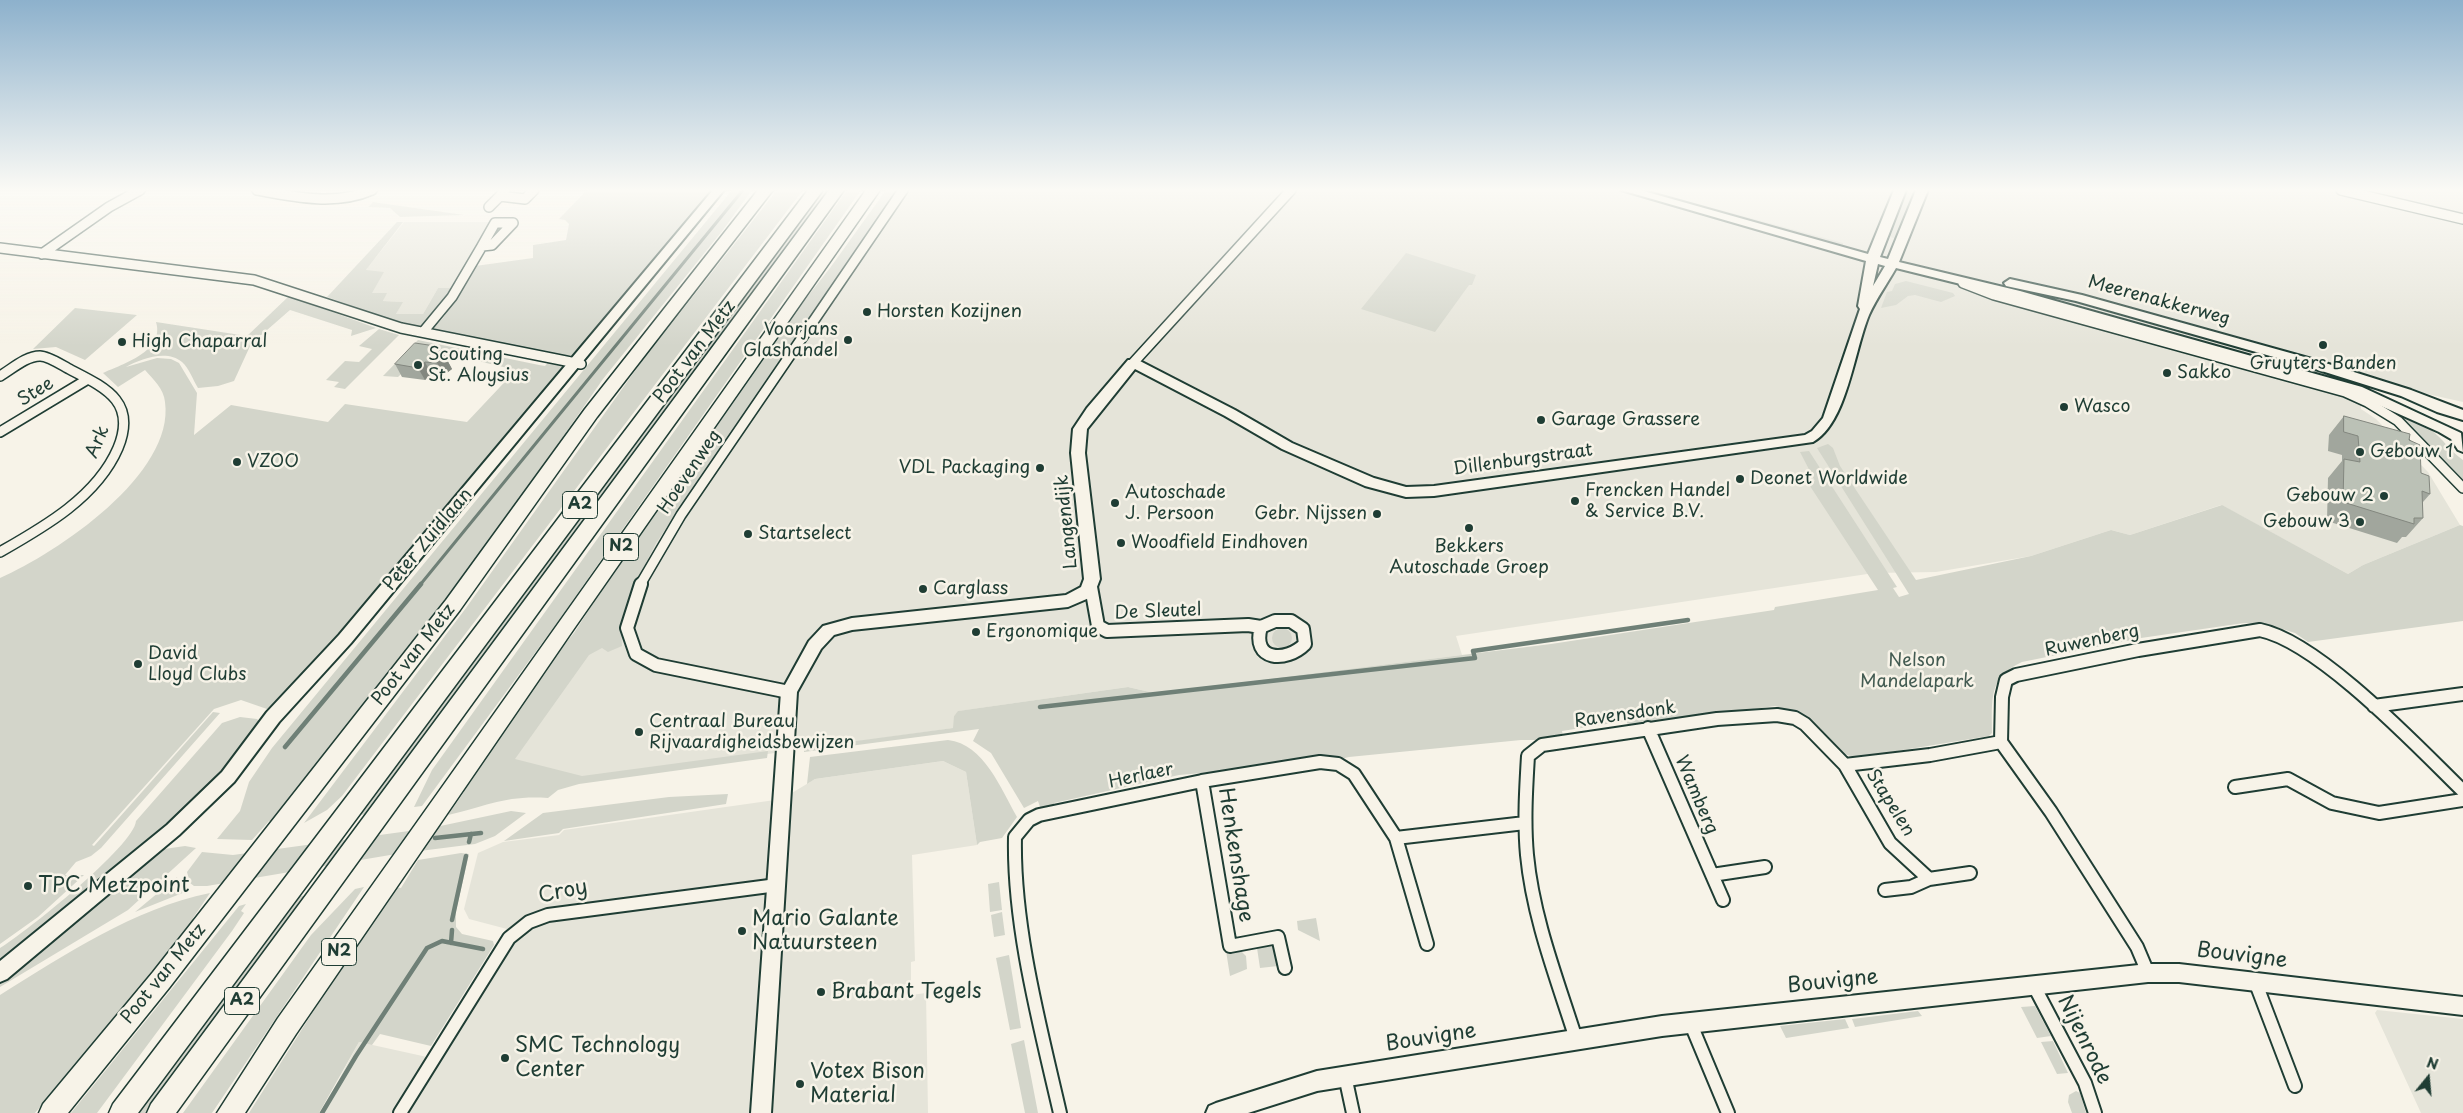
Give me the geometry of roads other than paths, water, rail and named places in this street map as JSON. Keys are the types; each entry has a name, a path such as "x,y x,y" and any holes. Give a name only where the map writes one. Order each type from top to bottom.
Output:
{"highway":[{"name":"Poot van Metz","path":"52,1113 221,903 453,605 591,413 725,242"},
{"name":"Poot van Metz","path":"122,1113 777,242"},
{"name":"Poot van Metz","path":"160,1113 799,242"},
{"name":"N2","path":"230,1113 391,878 837,242"}],"street":[{"path":"42,254 59,242"},
{"name":"Peter Zuidlaan","path":"0,973 40,942 173,830 202,804 247,753 262,742 303,694 309,680 546,399 560,388 577,363 598,342 604,328 676,242"},
{"name":"Hoevenweg","path":"789,692 656,665 636,654 627,628 640,585 681,515 868,242"},
{"name":"Langendijk","path":"777,885 789,692 816,645 829,630 852,624 1068,601 1081,596 1091,587 1092,579 1078,453 1080,428 1133,363 1244,242"},
{"name":"Meerenakkerweg","path":"1826,242 1873,254"},
{"name":"Meerenakkerweg","path":"1832,242 1955,280 2357,390 2400,408 2449,434"},
{"name":"Dillenburgstraat","path":"1133,363 1230,412 1287,446 1370,482 1406,492 1434,491 1808,439 1817,434 1829,419 1863,315 1873,254 1877,242"},
{"name":"Dillenburgstraat","path":"1863,315 1894,260 1901,242"},
{"path":"423,332 436,322 481,246"},
{"path":"0,248 254,280 283,287 378,322 577,363"},
{"name":"Meerenakkerweg","path":"1894,260 2102,305 2314,364 2392,389 2426,407 2463,417"},
{"name":"Meerenakkerweg","path":"1955,280 1994,295 2345,392 2398,420 2463,488"},
{"name":"Ark","path":"0,376 30,358 42,356 106,388 115,395 124,418 122,433 113,458 95,482 70,506 0,552"},
{"name":"Stee","path":"0,432 88,379"},
{"path":"2449,434 2454,425 2463,417"},
{"path":"2449,434 2456,436 2463,447"},
{"path":"2449,434 2463,456"},
{"name":"De Sleutel","path":"1091,587 1098,626 1107,631 1261,627 1275,619 1292,621 1303,629 1305,644 1296,654 1272,656 1265,652 1257,642 1257,635 1261,627"},
{"name":"Ruwenberg","path":"2001,742 2003,688 2006,680 2016,676 2136,650 2260,630 2284,636 2298,645 2374,706 2463,791"},
{"path":"2374,706 2463,694"},
{"name":"Ravensdonk","path":"1576,1039 1535,898 1529,870 1525,822 1528,756 1532,751 1542,745 1648,728 1777,715 1796,718 1805,724 1845,765"},
{"name":"Wamberg","path":"1648,728 1723,900"},
{"path":"1845,765 1930,755 2001,742 2051,812 2137,947 2148,973"},
{"name":"Herlaer","path":"1060,1113 1024,940 1016,877 1015,837 1029,820 1039,815 1202,781 1320,762 1338,764 1354,774 1396,838 1427,944"},
{"name":"Stapelen","path":"1845,765 1890,843 1929,879"},
{"path":"2235,787 2288,779 2332,803 2379,813 2463,800"},
{"name":"Henkenshage","path":"1202,781 1230,946 1278,937 1285,968"},
{"path":"1396,838 1525,822"},
{"path":"1712,875 1765,867"},
{"path":"1884,890 1912,887 1929,879 1970,873"},
{"path":"761,1113 777,885"},
{"name":"Croy","path":"400,1113 509,938 529,922 548,915 777,885"},
{"name":"Bouvigne","path":"1216,1113 1317,1081 1576,1039 1690,1022 2148,973 2178,973 2463,1006"},
{"path":"2255,982 2295,1086"},
{"name":"Nijenrode","path":"2034,986 2085,1083 2095,1113"},
{"path":"1690,1022 1728,1113"},
{"path":"1345,1076 1353,1113"}],"waterway":[{"path":"420,585 701,242"},
{"path":"285,747 421,584"},
{"path":"1040,707 1475,658 1473,651 1688,620"},
{"path":"471,834 481,833"},
{"path":"435,838 471,834"},
{"path":"469,842 471,834"},
{"path":"452,920 466,856"},
{"path":"451,943 452,930"},
{"path":"322,1113 356,1056 427,948 442,941 451,943"},
{"path":"451,943 483,949"}],"place":[{"name":"Horsten Kozijnen","path":"867,312"},
{"name":"Voorjans Glashandel","path":"848,340"},
{"name":"High Chaparral","path":"122,342"},
{"name":"Gruyters Banden","path":"2323,345"},
{"name":"Scouting St. Aloysius","path":"418,365"},
{"name":"Sakko","path":"2167,373"},
{"name":"Wasco","path":"2064,407"},
{"name":"Garage Grassere","path":"1541,420"},
{"name":"Gebouw 1","path":"2360,452"},
{"name":"VZOO","path":"237,462"},
{"name":"VDL Packaging","path":"1040,468"},
{"name":"Deonet Worldwide","path":"1740,479"},
{"name":"Gebouw 2","path":"2384,496"},
{"name":"Frencken Handel & Service B.V.","path":"1575,501"},
{"name":"Autoschade J. Persoon","path":"1115,503"},
{"name":"Gebr. Nijssen","path":"1377,514"},
{"name":"Gebouw 3","path":"2360,522"},
{"name":"Bekkers Autoschade Groep","path":"1469,528"},
{"name":"Startselect","path":"748,534"},
{"name":"Woodfield Eindhoven","path":"1121,543"},
{"name":"Carglass","path":"923,589"},
{"name":"Ergonomique","path":"976,632"},
{"name":"David Lloyd Clubs","path":"138,664"},
{"name":"Centraal Bureau Rijvaardigheidsbewijzen","path":"639,732"},
{"name":"TPC Metzpoint","path":"28,886"},
{"name":"Mario Galante Natuursteen","path":"742,931"},
{"name":"Brabant Tegels","path":"821,992"},
{"name":"SMC Technology Center","path":"505,1058"},
{"name":"Votex Bison Material","path":"800,1084"}],"park label":[{"name":"Nelson Mandelapark","path":"1917,671"}]}
